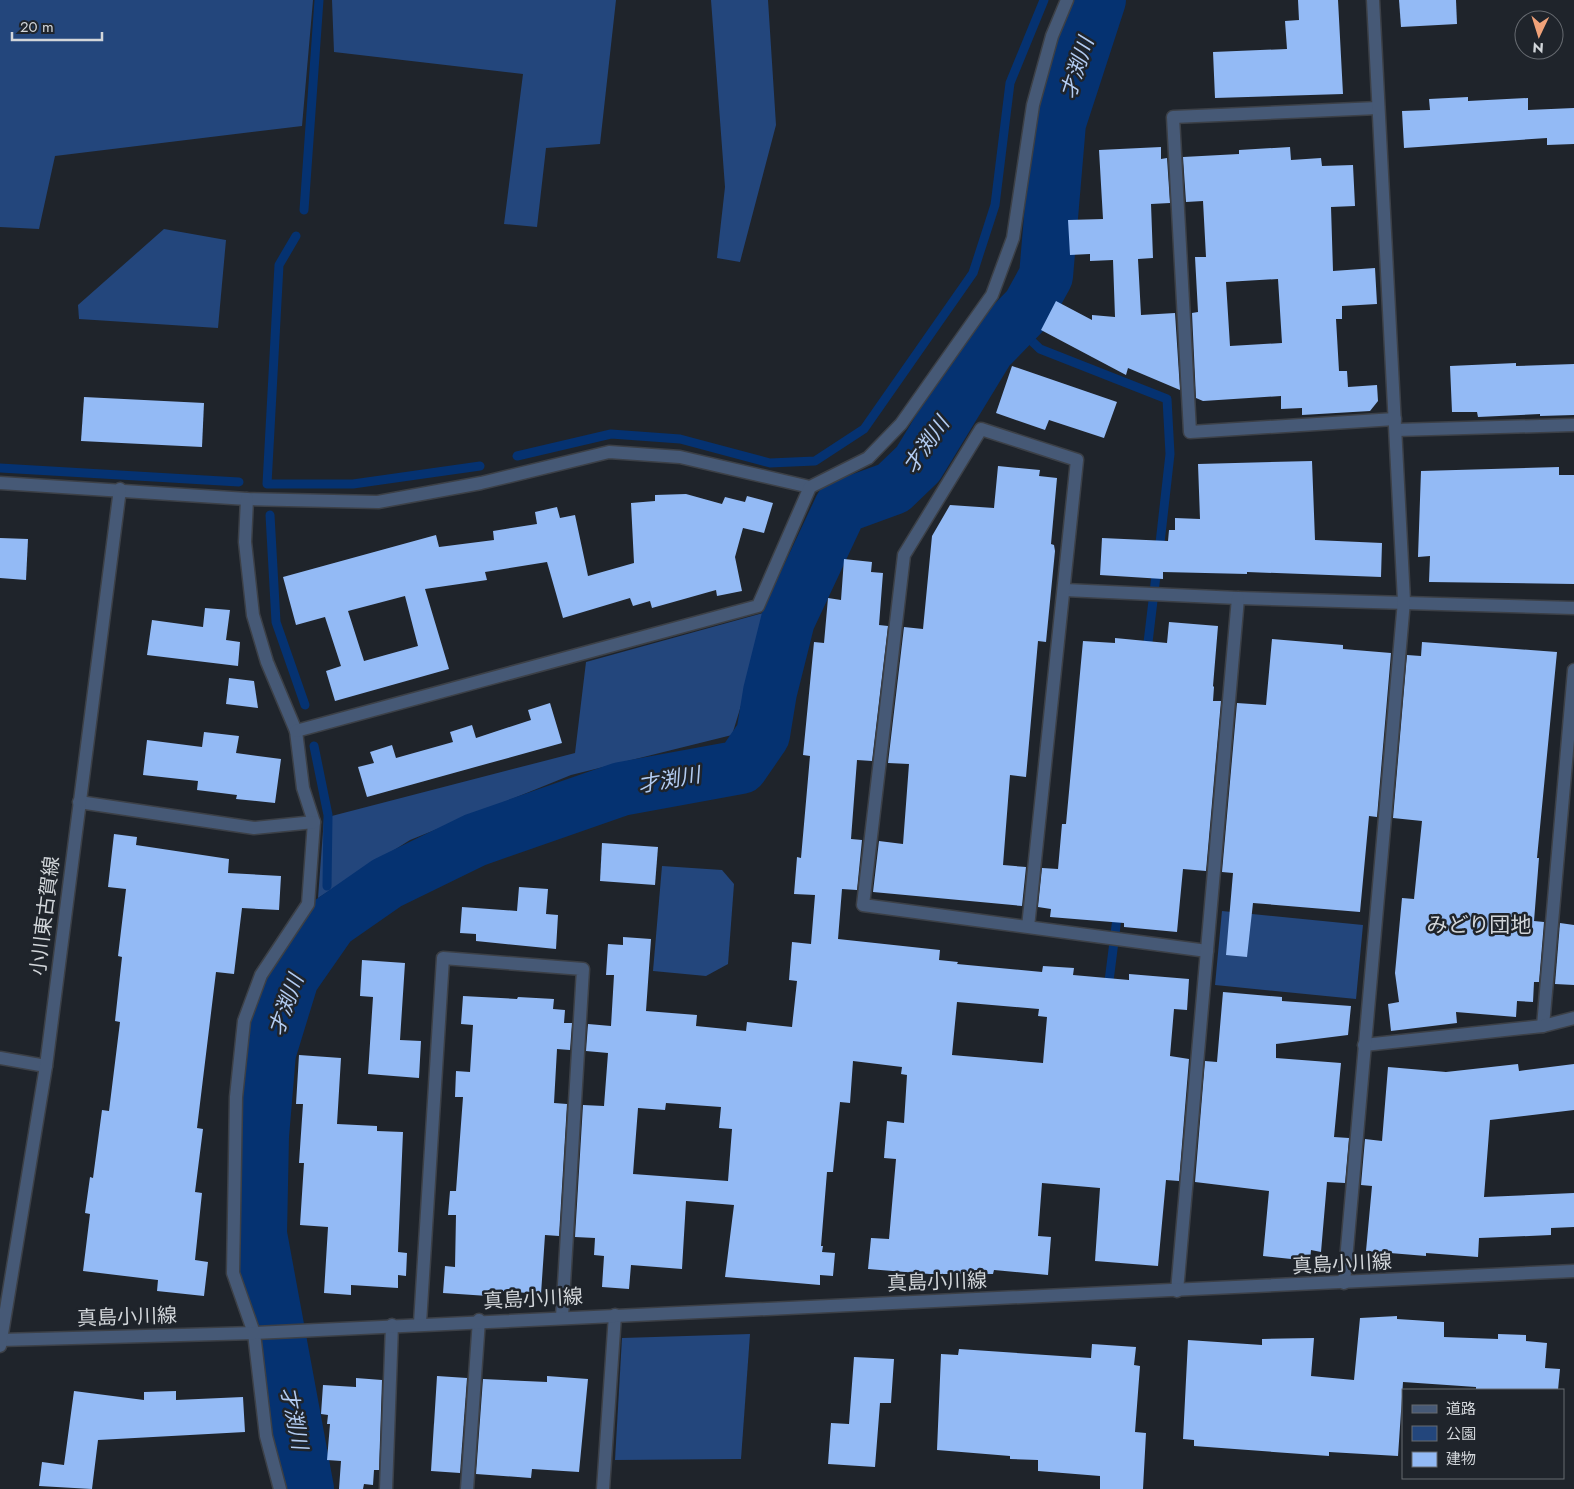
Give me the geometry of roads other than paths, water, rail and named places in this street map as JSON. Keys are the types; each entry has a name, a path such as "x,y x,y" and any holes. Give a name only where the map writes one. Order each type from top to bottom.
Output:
{"street":[{"path":"0,483 120,489 247,499 378,502 481,483 610,452 680,457 810,487 868,458 901,424 992,295 1013,238 1032,105 1052,36 1067,0"},
{"path":"1344,1283 1404,601 1373,0"},
{"path":"1378,108 1173,117 1190,432 1395,424 1574,425"},
{"path":"1028,927 1077,460 981,429 904,556 863,905 1207,951"},
{"path":"296,731 758,606 810,487"},
{"name":"小川東古賀線","path":"0,1342 46,1066 120,489"},
{"path":"247,499 245,542 253,615 267,662 296,731 303,788 314,822 308,904 262,975 244,1020 236,1097 233,1273 254,1332 266,1436 280,1489"},
{"path":"1064,590 1238,598 1404,601 1574,608"},
{"path":"1177,1291 1238,598"},
{"path":"1544,1026 1574,670"},
{"path":"79,802 254,828 314,822"},
{"path":"420,1323 443,958 582,969 562,1317"},
{"path":"1364,1045 1544,1026 1574,1018"},
{"path":"0,1058 46,1066"},
{"name":"真島小川線","path":"0,1342 1177,1291 1574,1271"},
{"path":"603,1489 615,1314"},
{"path":"467,1489 480,1320"},
{"path":"386,1489 392,1325"}],"waterway":[{"path":"304,210 319,0"},
{"path":"517,456 611,434 680,439 770,463 815,461 864,429 973,273 995,205 1010,83 1044,0"},
{"name":"才渕川","path":"307,1489 260,1234 262,1136 269,1053 292,978 331,922 387,883 475,840 621,789 741,767 763,735 770,692 788,620 841,507 893,488 918,464 988,349 1029,307 1046,276 1059,123 1099,0"},
{"path":"296,236 279,265 267,484 353,484 480,466"},
{"path":"1013,323 1040,349 1167,399 1170,454 1159,552"},
{"path":"0,468 239,482"},
{"path":"270,515 276,622 305,705"},
{"path":"1147,651 1157,567"},
{"path":"314,746 328,815 327,886"},
{"path":"1108,989 1118,910"}],"district":[{"name":"みどり団地","path":"1479,925"}]}
